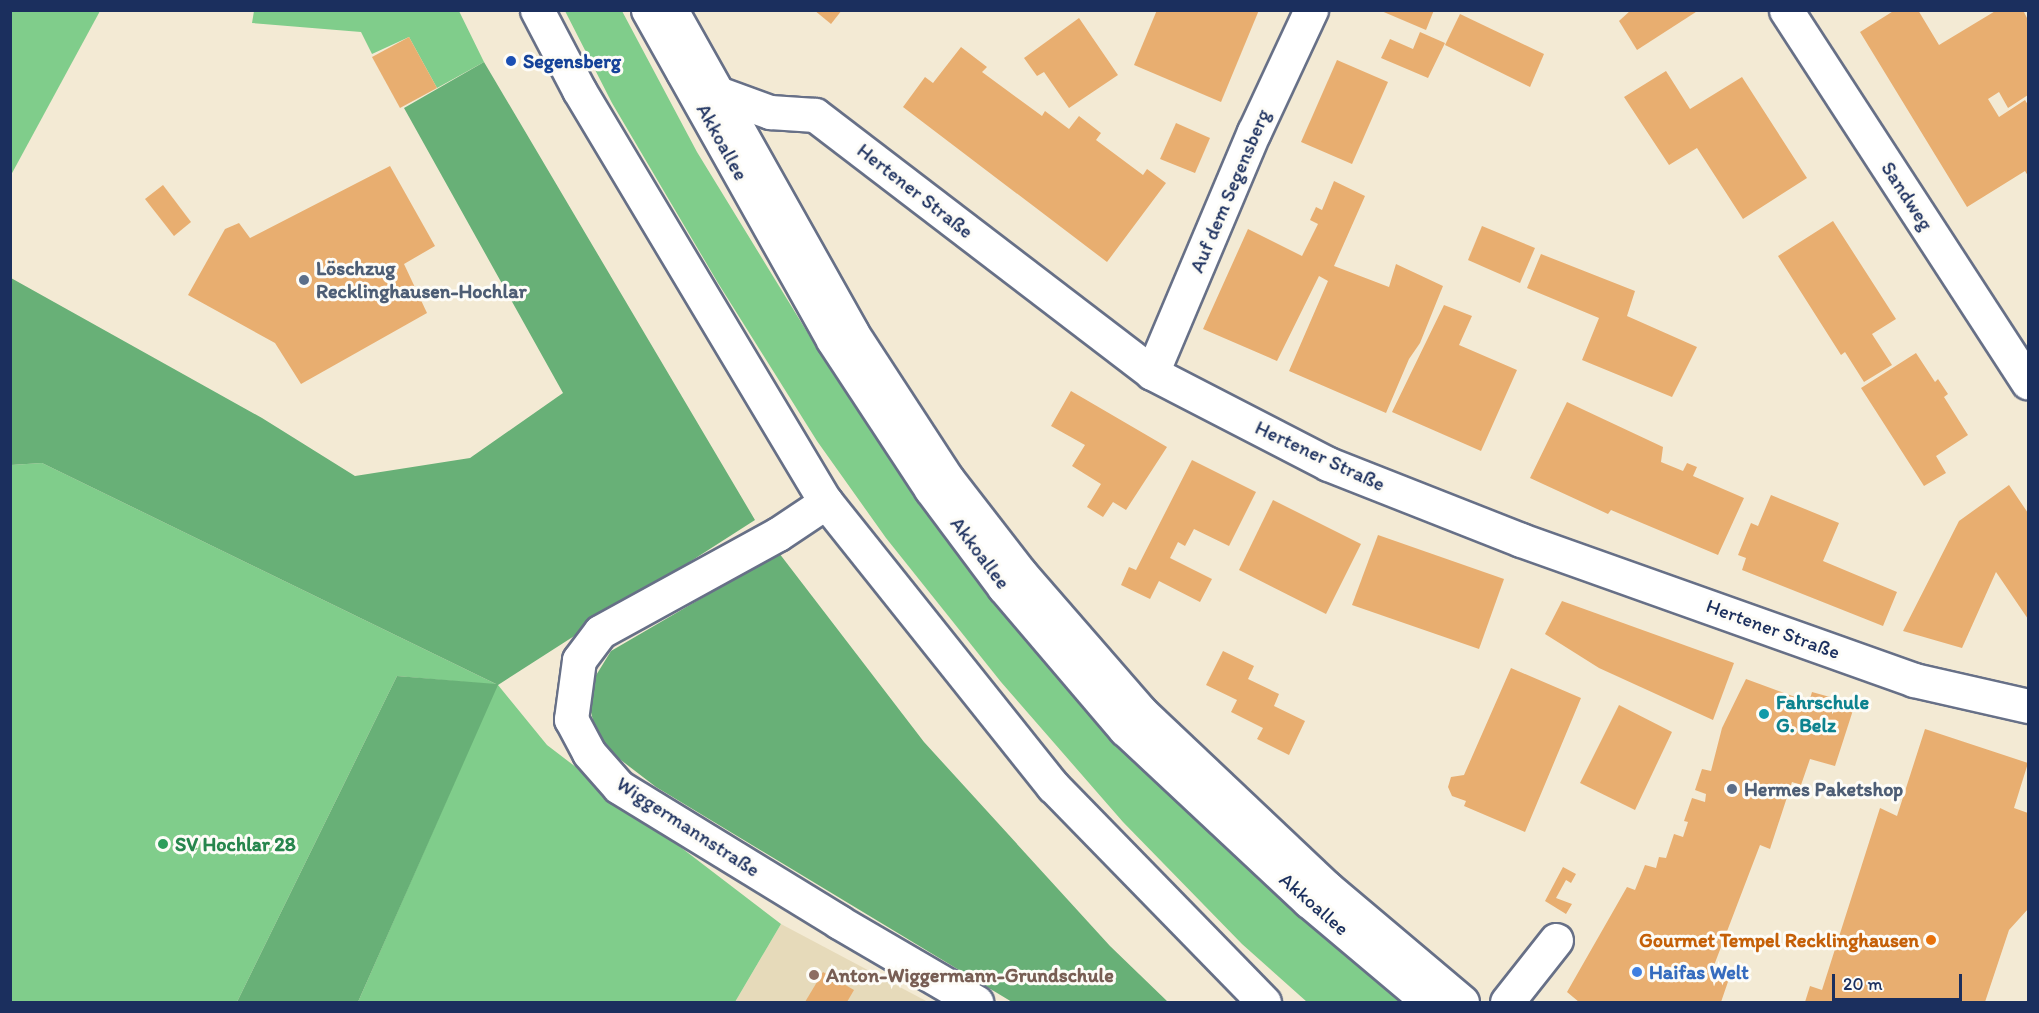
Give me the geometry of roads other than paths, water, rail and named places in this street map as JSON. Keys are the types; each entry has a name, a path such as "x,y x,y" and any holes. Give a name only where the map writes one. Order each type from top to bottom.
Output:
{"street":[{"path":"537,10 579,90 826,502 1053,786 1264,1002"},
{"name":"Akkoallee","path":"648,10 833,340 931,489 1004,587 1125,729 1309,901 1429,1002"},
{"path":"671,10 852,333 948,480 1021,574 1142,713 1326,887 1462,1002"},
{"name":"Auf dem Segensberg","path":"1152,373 1254,132 1311,10"},
{"name":"Sandweg","path":"1786,10 2028,382"},
{"name":"Hertener Straße","path":"683,72 715,92 770,112 814,115 1152,373 1328,464 1521,540 1914,680 2028,706"},
{"name":"Wiggermannstraße","path":"826,502 778,534 600,632 579,660 571,719 590,753 619,787 839,922 976,1002"},
{"path":"1507,1002 1556,940"}],"place":[{"name":"Segensberg","path":"511,61"},
{"name":"Löschzug Recklinghausen-Hochlar","path":"304,280"},
{"name":"Fahrschule G. Belz","path":"1764,714"},
{"name":"Hermes Paketshop","path":"1732,789"},
{"name":"SV Hochlar 28","path":"163,844"},
{"name":"Gourmet Tempel Recklinghausen","path":"1931,940"},
{"name":"Haifas Welt","path":"1637,972"},
{"name":"Anton-Wiggermann-Grundschule","path":"814,975"}]}
